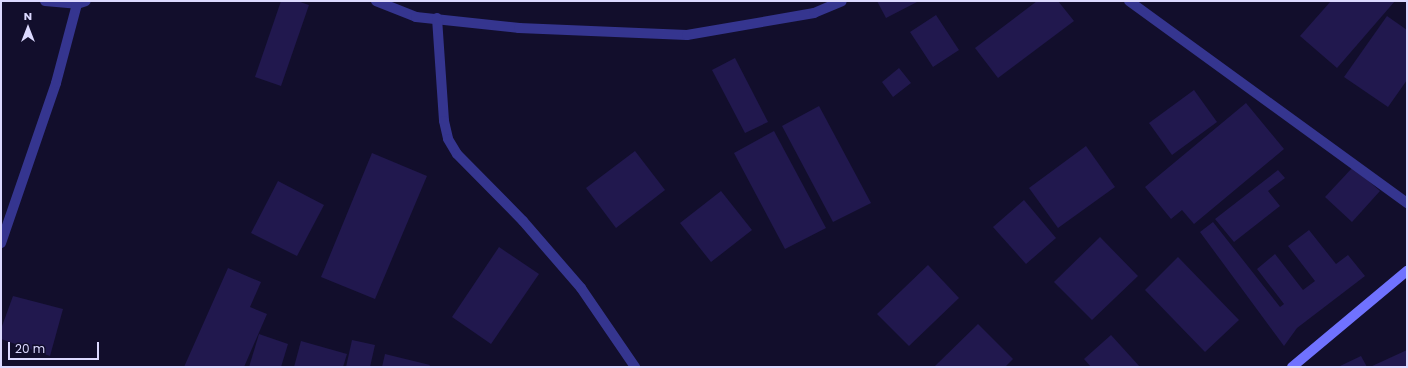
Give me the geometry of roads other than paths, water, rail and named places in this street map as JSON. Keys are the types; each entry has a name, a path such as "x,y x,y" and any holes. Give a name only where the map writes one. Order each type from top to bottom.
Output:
{"street":[{"path":"1,244 82,3 45,1"},
{"path":"376,1 416,17 437,18 519,28 687,35 814,13 842,1"},
{"path":"1130,1 1407,203"},
{"path":"437,18 444,121 448,139 457,154 523,221 581,288 635,367"},
{"path":"1292,367 1407,271"}]}
